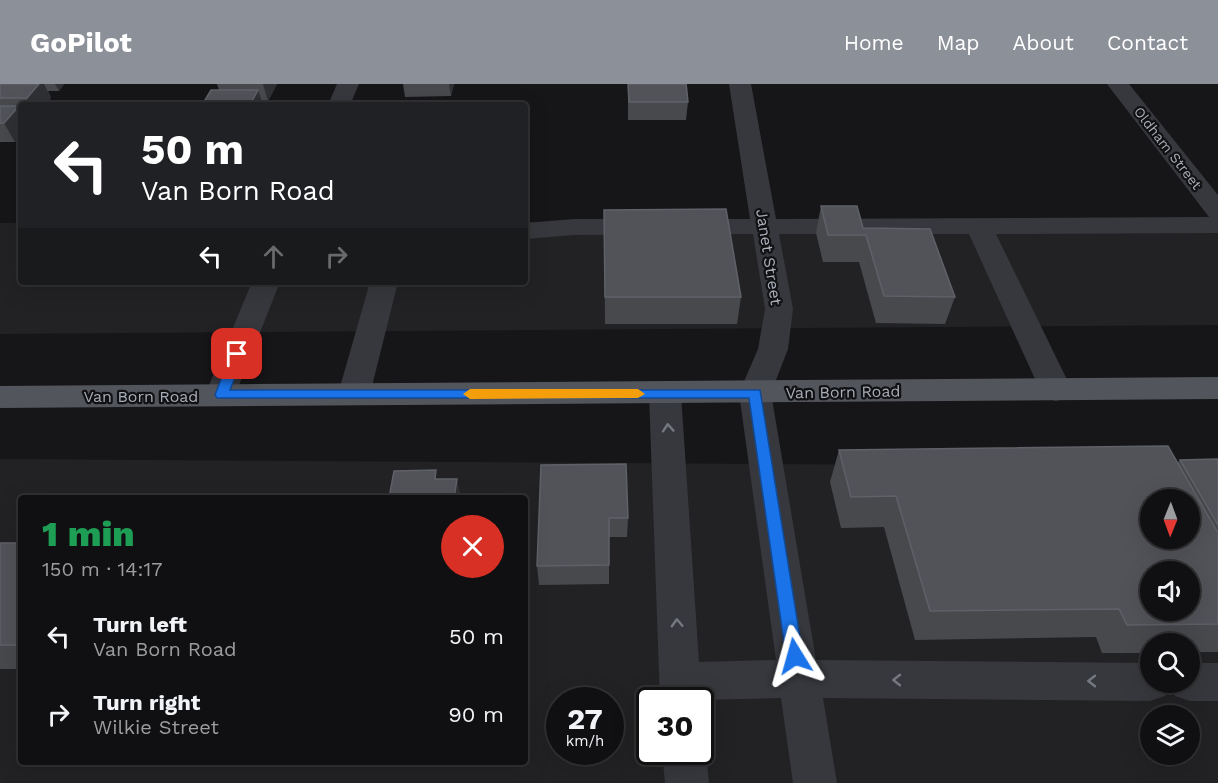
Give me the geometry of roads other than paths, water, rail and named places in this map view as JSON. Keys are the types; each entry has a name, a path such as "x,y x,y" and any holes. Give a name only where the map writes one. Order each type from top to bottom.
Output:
{"main road":[{"name":"Van Born Road","path":"0,397 1218,388"}],"street":[{"path":"340,102 348,84"},
{"name":"Janet Street","path":"740,84 779,309 773,349 755,393"},
{"name":"Oldham Street","path":"1118,84 1218,212"},
{"path":"528,231 574,227 1218,225"},
{"path":"979,226 1056,390"},
{"path":"221,395 265,285"},
{"path":"354,394 383,285"},
{"path":"665,393 680,687"},
{"path":"755,393 815,783"},
{"path":"714,688 798,679 1140,682"},
{"path":"1200,682 1218,682"},
{"path":"685,765 687,783"}]}
